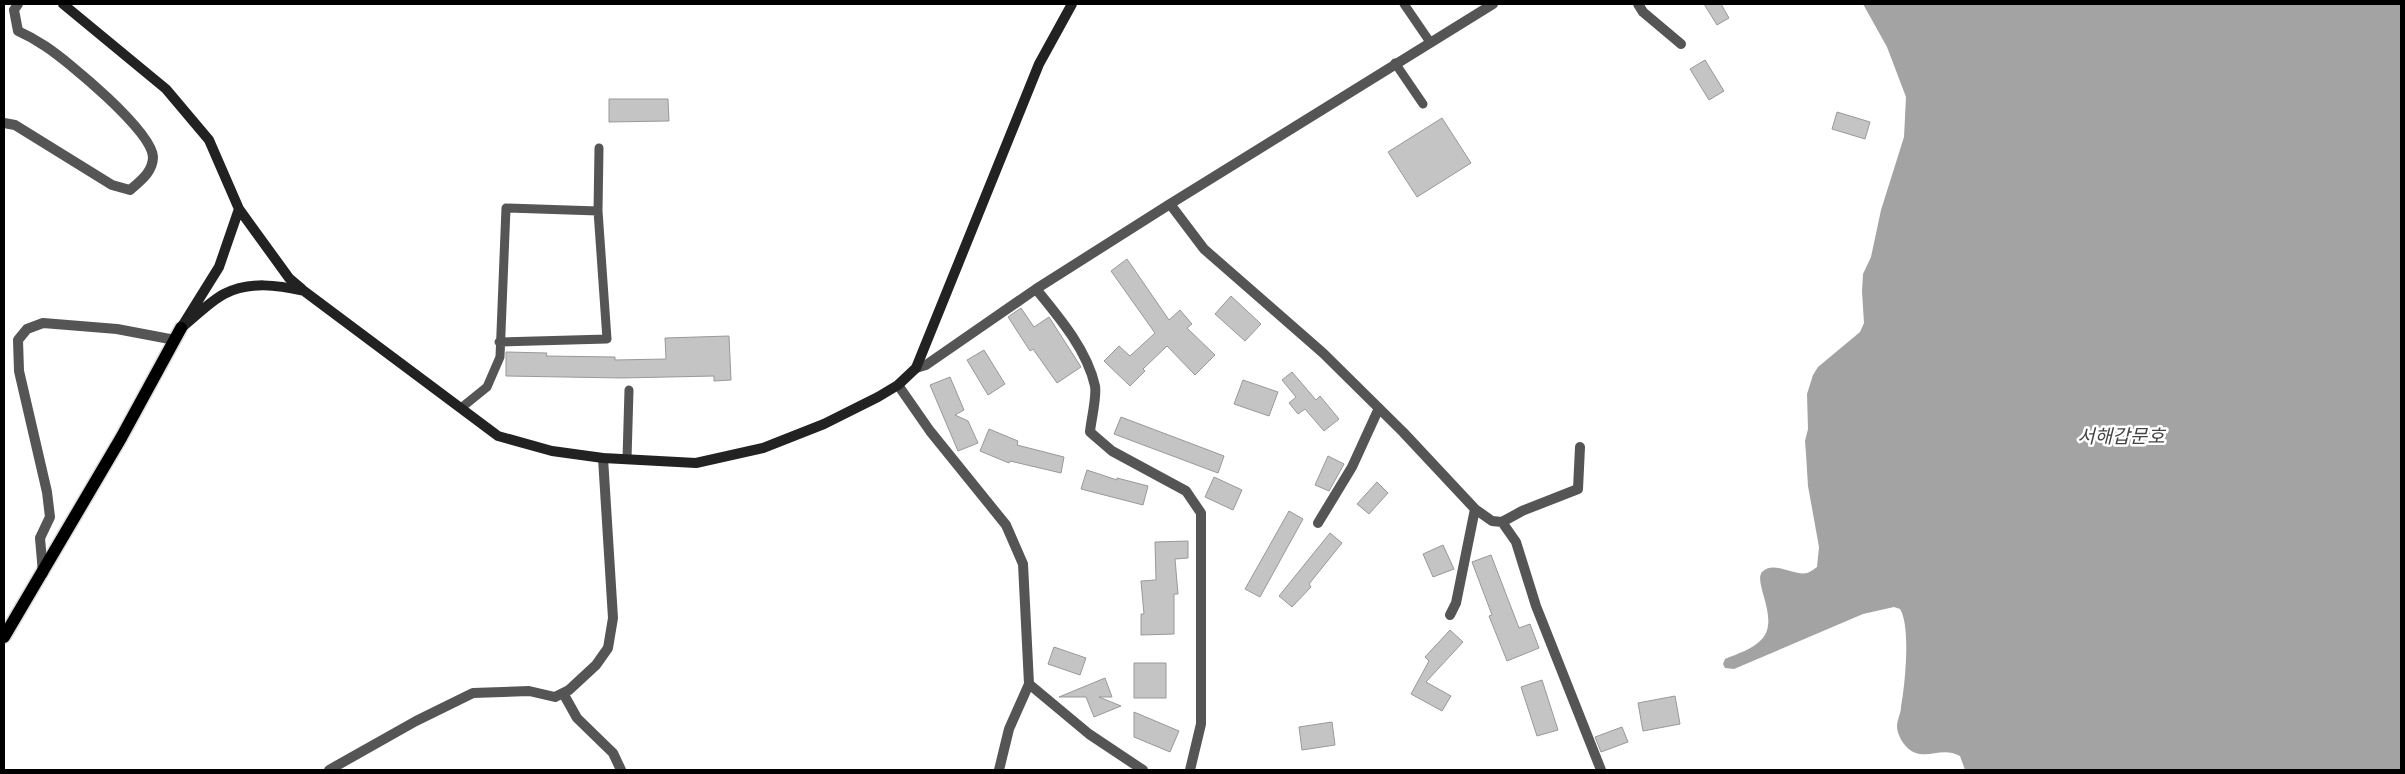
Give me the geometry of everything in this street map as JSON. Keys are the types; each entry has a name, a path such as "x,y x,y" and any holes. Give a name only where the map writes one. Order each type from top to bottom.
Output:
{"main road":[{"path":"4,637 43,573 181,328"}],"street":[{"path":"4,123 15,125 112,185 130,190 148,174 153,156 144,136 79,72 45,46 18,30 14,10 18,4"},
{"path":"63,4 166,89 208,140 239,209 289,278 498,436 552,451 603,458 696,463 763,448 824,424 898,385 916,368 1038,64 1072,4"},
{"path":"916,368 926,365 1036,289 1170,204 1493,4"},
{"path":"1638,4 1643,12 1681,44"},
{"path":"1170,204 1204,248 1323,354 1379,408 1475,509 1492,521 1502,522 1522,511 1578,489 1580,447"},
{"path":"181,328 219,267 239,209"},
{"path":"181,328 223,294 248,286 277,285 304,291"},
{"path":"1036,289 1060,319 1081,353 1095,387 1090,432 1112,452 1186,491 1201,513 1201,724 1190,770"},
{"path":"43,573 40,538 50,517 47,492 19,371 18,340 27,329 43,323 117,329 175,340"},
{"path":"898,385 930,431 1006,525 1024,564 1029,684 1009,729 998,770"},
{"path":"1318,523 1352,467 1379,408"},
{"path":"329,770 416,721 473,693 529,691 554,697 563,693 596,665 608,648 613,618 603,458"},
{"path":"1450,614 1456,603 1475,509"},
{"path":"1502,522 1516,542 1536,606 1601,770"},
{"path":"1029,684 1089,734 1143,770"},
{"path":"563,693 577,718 613,753 621,770"}],"lane":[{"path":"1404,4 1430,42"},
{"path":"1396,64 1423,104"},
{"path":"499,342 607,339 598,211 599,148"},
{"path":"461,408 487,387 500,357 499,342 506,208 598,211"},
{"path":"627,459 629,390"}],"water":[{"name":"서해갑문호","path":"1863,4 2401,4 2401,770 1965,770 1960,756 1954,753 1921,754 1912,751 1903,742 1897,730 1904,685 1906,642 1903,617 1900,609 1894,607 1863,614 1734,669 1725,668 1723,664 1725,659 1754,646 1767,631 1768,612 1761,584 1760,577 1762,572 1767,569 1778,568 1807,573 1817,567 1819,547 1808,486 1805,441 1808,429 1807,394 1813,375 1818,367 1860,332 1864,323 1863,274 1871,257 1881,210 1904,137 1906,97 1887,47"}],"building":[{"path":"1704,4 1721,4 1729,18 1717,25"},
{"path":"1705,60 1724,91 1709,100 1690,69"},
{"path":"609,99 668,99 669,121 609,122"},
{"path":"1837,112 1870,122 1865,139 1832,129"},
{"path":"1442,118 1471,163 1417,197 1388,152"},
{"path":"1127,259 1169,320 1180,310 1192,324 1187,328 1215,355 1195,375 1167,346 1143,369 1145,371 1130,386 1104,361 1119,346 1130,356 1155,333 1111,271"},
{"path":"1231,296 1261,324 1245,341 1215,314"},
{"path":"1021,308 1034,327 1049,317 1081,367 1057,383 1033,349 1030,351 1008,317"},
{"path":"729,336 731,380 714,381 714,376 621,378 506,376 506,352 547,353 546,356 615,357 615,360 666,359 665,338"},
{"path":"984,350 1005,384 988,395 967,360"},
{"path":"1292,372 1316,400 1320,396 1339,419 1324,431 1305,409 1298,414 1289,403 1296,397 1282,380"},
{"path":"950,377 964,410 955,415 968,421 978,443 958,451 930,385"},
{"path":"1243,380 1278,392 1269,416 1234,404"},
{"path":"1121,417 1224,456 1218,473 1114,434"},
{"path":"989,429 1018,441 1017,445 1064,457 1061,473 1010,461 1009,463 980,451"},
{"path":"1328,456 1344,464 1329,491 1315,485"},
{"path":"1087,470 1117,480 1117,478 1148,486 1143,505 1081,489"},
{"path":"1214,477 1242,490 1233,510 1205,497"},
{"path":"1377,482 1388,493 1369,514 1357,504"},
{"path":"1289,511 1303,519 1260,597 1245,589"},
{"path":"1330,533 1342,543 1309,584 1311,587 1292,607 1279,596"},
{"path":"1188,541 1188,558 1175,559 1178,594 1174,594 1174,634 1141,635 1141,614 1144,614 1141,581 1156,580 1155,542"},
{"path":"1443,545 1454,569 1433,577 1423,554"},
{"path":"1491,555 1519,628 1530,624 1539,648 1507,661 1489,616 1492,615 1472,562"},
{"path":"1450,630 1463,642 1426,682 1451,696 1442,711 1411,694 1429,661 1425,657"},
{"path":"1054,647 1086,658 1080,675 1048,664"},
{"path":"1134,663 1166,663 1166,698 1134,698"},
{"path":"1105,678 1112,697 1099,697 1121,706 1094,717 1086,697 1059,697"},
{"path":"1542,680 1558,730 1537,736 1521,687"},
{"path":"1675,696 1680,724 1643,731 1638,703"},
{"path":"1134,712 1179,731 1170,752 1134,737"},
{"path":"1332,722 1335,745 1302,750 1299,727"},
{"path":"1622,727 1628,742 1601,752 1595,737"}]}
